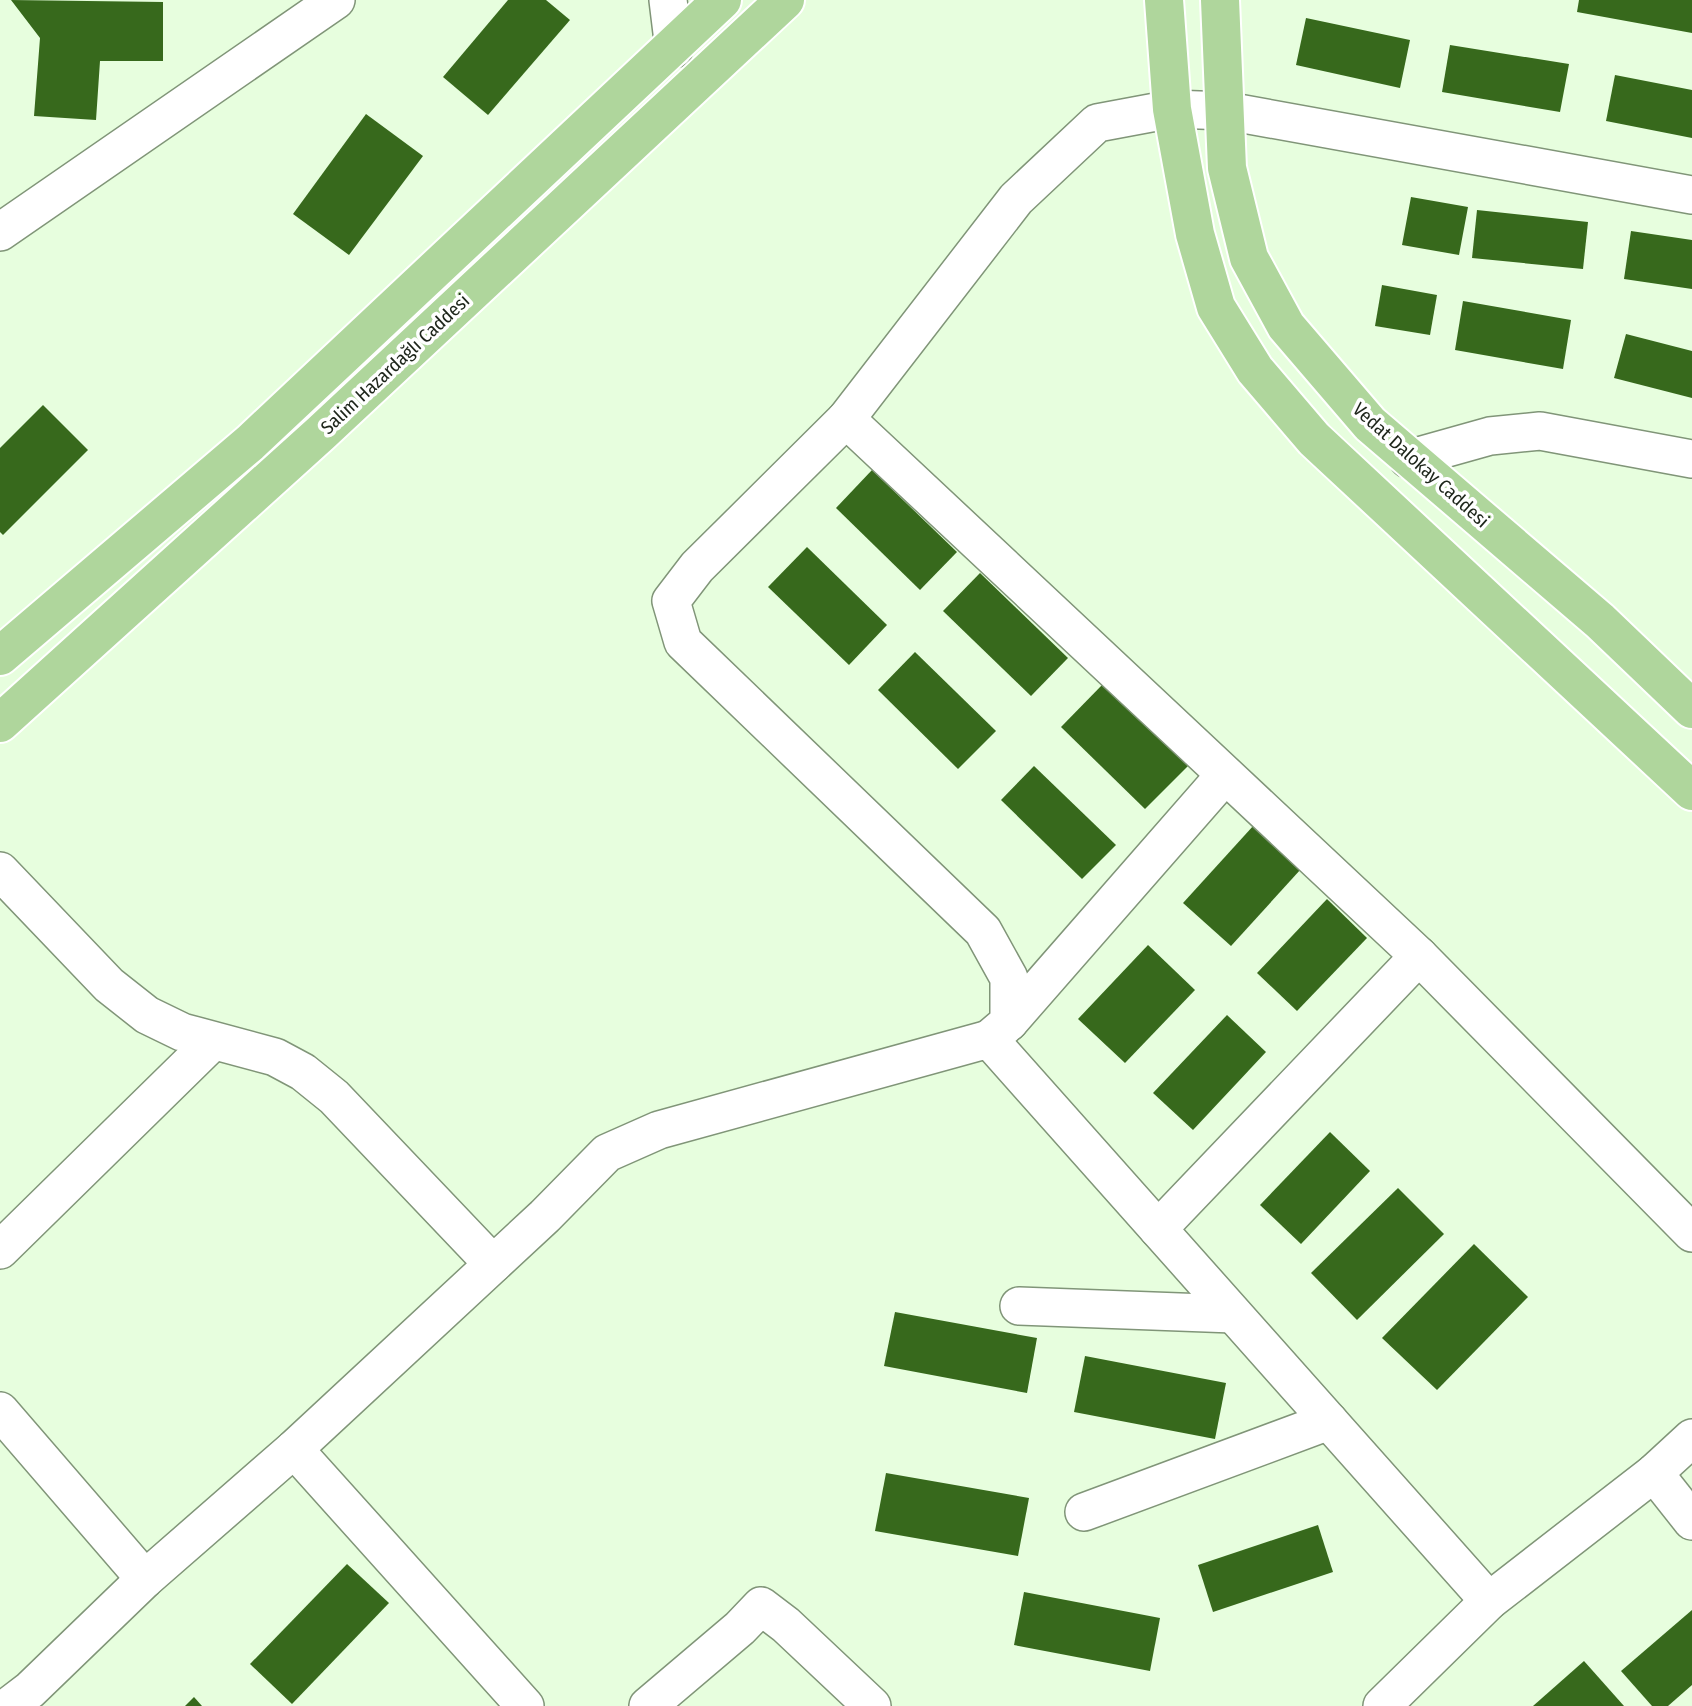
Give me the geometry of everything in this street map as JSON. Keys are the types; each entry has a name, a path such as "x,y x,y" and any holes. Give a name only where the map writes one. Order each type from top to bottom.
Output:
{"main road":[{"path":"0,656 250,443 674,49 722,0"},
{"name":"Salim Hazardağlı Caddesi","path":"0,723 321,433 785,0"},
{"path":"1164,0 1172,108 1195,234 1216,307 1255,370 1314,439 1692,791"},
{"name":"Vedat Dalokay Caddesi","path":"1220,0 1227,111 1227,168 1249,258 1286,326 1370,424 1600,621 1692,709"}],"street":[{"path":"0,232 336,0"},
{"path":"668,0 674,49"},
{"path":"1489,1601 1158,1229 999,1031 1009,978 983,931 682,642 671,601 697,567 846,419 1016,199 1097,123 1172,108 1227,111 1692,195"},
{"path":"846,419 1419,956 1692,1233"},
{"path":"1408,458 1490,436 1540,431 1692,459"},
{"path":"28,1701 145,1579 294,1449 493,1264 607,1153 659,1130 999,1031 1225,775"},
{"path":"0,871 109,985 147,1015 182,1032 275,1057 303,1072 334,1097 493,1264"},
{"path":"1158,1229 1419,956"},
{"path":"0,1250 213,1041"},
{"path":"1019,1306 1233,1314"},
{"path":"0,1410 145,1579"},
{"path":"1084,1512 1329,1421"},
{"path":"1382,1706 1489,1601 1654,1473 1692,1438"},
{"path":"294,1449 525,1706"},
{"path":"1654,1473 1692,1521"},
{"path":"648,1706 740,1628 761,1606 786,1625 872,1706"}],"building":[{"path":"11,0 163,2 163,61 100,61 96,120 34,116 40,38"},
{"path":"508,0 546,0 570,20 488,115 443,77"},
{"path":"1579,0 1692,0 1692,33 1577,12"},
{"path":"1306,18 1410,40 1400,88 1296,65"},
{"path":"1450,45 1569,64 1560,112 1442,92"},
{"path":"1615,75 1692,90 1692,138 1606,121"},
{"path":"366,114 423,156 349,255 293,214"},
{"path":"1411,197 1468,207 1459,255 1402,245"},
{"path":"1477,210 1588,222 1583,269 1472,258"},
{"path":"1631,231 1692,240 1692,289 1624,279"},
{"path":"1382,285 1437,295 1430,335 1375,326"},
{"path":"1463,301 1571,320 1563,369 1455,350"},
{"path":"1626,334 1692,351 1692,398 1614,378"},
{"path":"43,405 88,450 3,535 0,532 0,448"},
{"path":"872,470 957,552 920,590 836,508"},
{"path":"807,547 887,625 849,665 768,587"},
{"path":"980,573 1068,658 1031,696 943,611"},
{"path":"915,652 996,731 958,769 878,690"},
{"path":"1103,684 1188,766 1145,809 1061,727"},
{"path":"1034,766 1116,845 1082,879 1001,800"},
{"path":"1254,825 1301,869 1231,946 1183,903"},
{"path":"1327,899 1367,938 1297,1011 1257,973"},
{"path":"1148,945 1195,990 1125,1063 1078,1019"},
{"path":"1227,1015 1266,1052 1193,1130 1153,1093"},
{"path":"1330,1132 1370,1171 1301,1244 1260,1205"},
{"path":"1398,1188 1444,1234 1357,1320 1311,1273"},
{"path":"1474,1244 1528,1297 1437,1390 1382,1338"},
{"path":"895,1312 1037,1338 1027,1393 884,1366"},
{"path":"1085,1356 1226,1383 1215,1439 1074,1412"},
{"path":"886,1473 1029,1498 1018,1556 875,1531"},
{"path":"1318,1525 1333,1572 1213,1612 1198,1565"},
{"path":"347,1564 389,1603 292,1704 250,1664"},
{"path":"1024,1592 1160,1618 1150,1671 1014,1645"},
{"path":"1692,1610 1692,1685 1668,1706 1652,1706 1621,1671"},
{"path":"1584,1661 1624,1706 1533,1706"},
{"path":"194,1697 202,1706 185,1706"}]}
